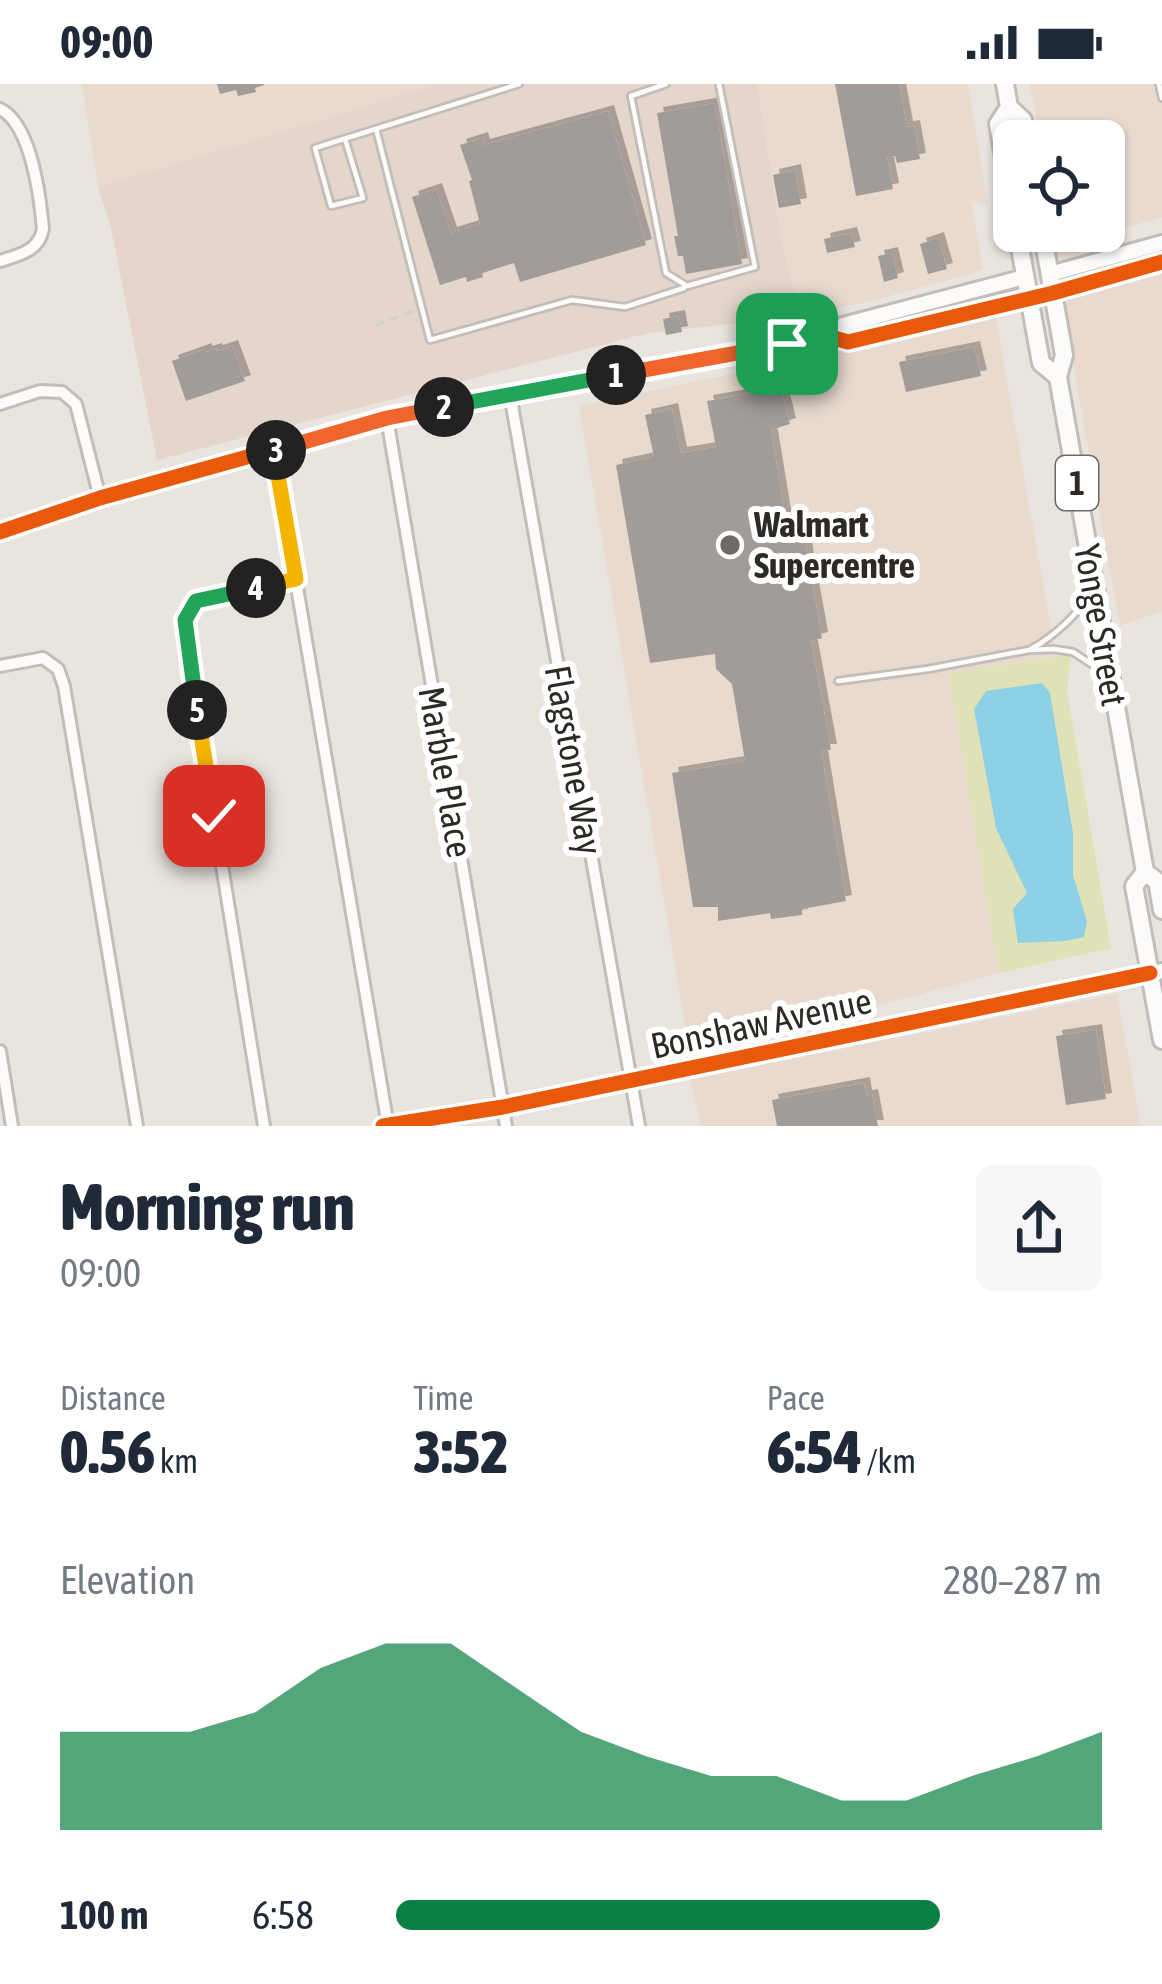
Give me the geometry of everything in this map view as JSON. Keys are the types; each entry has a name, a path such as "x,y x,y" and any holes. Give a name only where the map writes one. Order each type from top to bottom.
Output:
{"main road":[{"path":"1005,84 1009,107 1023,120"},
{"path":"1001,120 1009,107"},
{"name":"Yonge Street","path":"1021,252 1041,363 1058,377"},
{"name":"Yonge Street","path":"1046,252 1064,355 1058,377 1145,872 1157,881 1162,910"},
{"name":"Yonge Street","path":"1145,872 1134,886 1156,972 1162,1040"}],"street":[{"path":"0,109 14,117 21,129 43,229 33,249 0,261"},
{"path":"0,532 100,498 387,418 830,337 848,342 1029,297 1051,283 1162,243"},
{"path":"830,337 843,325 1025,278 1051,283 1162,262"},
{"path":"0,404 40,391 62,392 76,404 100,498"},
{"name":"Flagstone Way","path":"510,394 639,1126"},
{"name":"Marble Place","path":"387,418 506,1126"},
{"path":"274,451 386,1126"},
{"path":"264,1126 185,620 196,601 296,579"},
{"path":"0,666 43,658 58,669 64,686 137,1126"},
{"name":"Bonshaw Avenue","path":"386,1126 503,1107 1156,972"},
{"path":"0,1051 12,1126"}],"lane":[{"path":"345,139 363,197 331,206 315,148 520,84"},
{"path":"666,84 631,96 666,273 687,286"},
{"path":"376,129 430,340 572,300 625,307 755,267 718,84"},
{"path":"1159,84 1162,98"},
{"path":"1029,650 1052,637 1095,588"},
{"path":"838,681 1054,649 1073,652 1111,677"}],"path":[{"path":"376,325 422,308"}],"shaded area":[{"path":"82,84 438,84 98,187"},
{"path":"438,84 757,84 782,242 801,316 648,333 157,460 111,228 98,187"},
{"path":"757,84 968,84 988,206 971,200 983,270 801,316 782,242"},
{"path":"1030,84 1162,84 1162,217 1125,228 1125,120 1036,120"},
{"path":"1162,271 1162,611 1120,626 1061,297"},
{"path":"996,318 1056,656 949,674 999,973 846,1014 688,1042 579,406"},
{"path":"1117,994 1141,1126 701,1126 690,1079"}],"green space":[{"path":"1071,654 1067,691 1111,948 999,973 949,674"}],"water":[{"path":"1042,683 1050,693 1073,833 1073,875 1087,921 1084,937 1018,943 1013,909 1027,893 996,828 974,709 986,691"}],"building":[{"path":"217,84 264,85 238,96 236,90 220,94"},
{"path":"835,84 899,84 907,127 914,126 920,159 897,163 895,156 887,157 893,189 856,196"},
{"path":"715,103 742,264 686,274 674,236 678,236 657,113"},
{"path":"608,111 646,245 520,282 514,263 467,282 466,277 440,285 412,197 436,189 451,233 480,224 460,145 482,138 484,145"},
{"path":"795,170 801,204 779,208 773,175"},
{"path":"851,233 855,247 827,253 824,239"},
{"path":"938,238 947,269 928,274 920,244"},
{"path":"892,253 898,278 884,282 878,256"},
{"path":"679,316 682,332 666,335 663,319"},
{"path":"232,346 245,381 186,401 172,361"},
{"path":"974,347 981,376 906,392 899,362"},
{"path":"781,388 790,424 771,430 785,515 800,514 822,638 811,641 831,750 821,750 846,901 802,909 802,915 771,919 770,913 718,921 718,907 693,907 672,773 745,761 732,684 716,669 715,654 650,663 616,465 654,457 645,415 672,409 681,453 716,447 707,401"},
{"path":"1096,1030 1106,1099 1066,1105 1056,1036"},
{"path":"864,1083 866,1096 872,1095 878,1126 777,1126 772,1100"}],"cycle path":[{"path":"0,532 100,498 387,418 831,337 848,342 1162,262"},
{"path":"383,1126 503,1107 1150,973"}],"place":[{"name":"Walmart Supercentre","path":"730,545"}],"route":[{"path":"214,816 185,620 196,601 296,579 274,451 387,418 787,344"}]}
